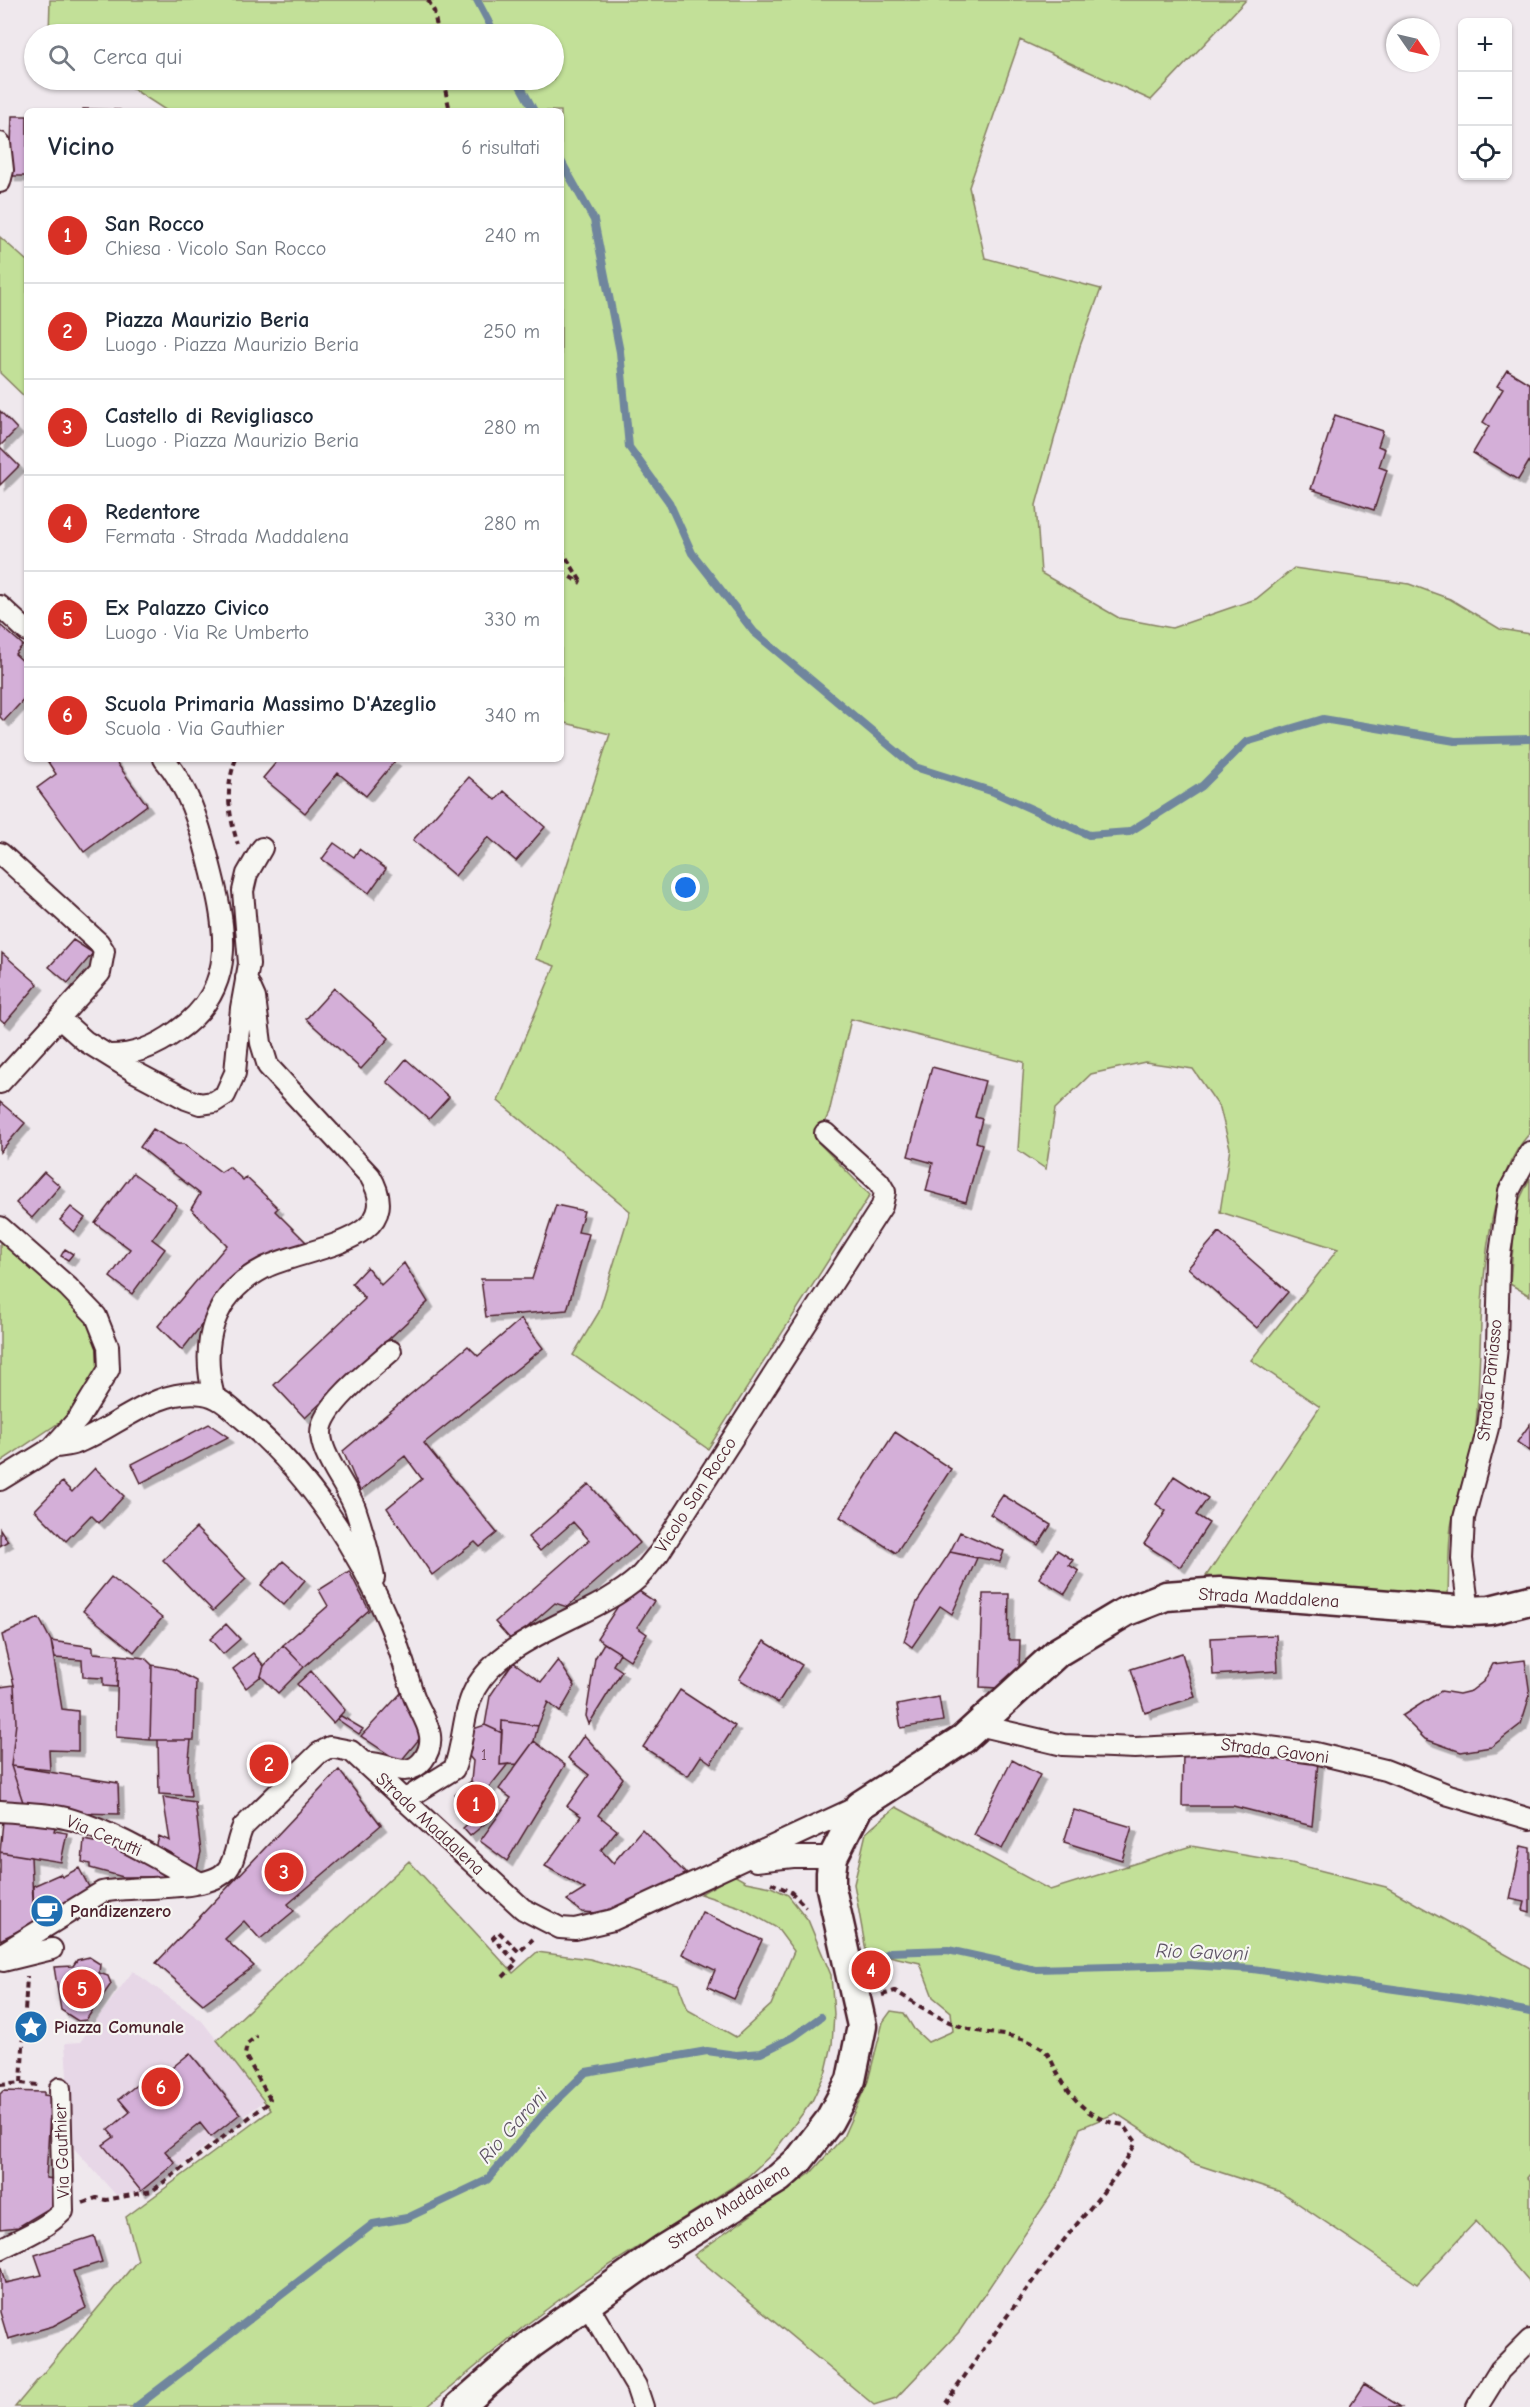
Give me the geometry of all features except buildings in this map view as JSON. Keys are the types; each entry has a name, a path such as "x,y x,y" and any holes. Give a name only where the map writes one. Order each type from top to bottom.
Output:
{"street":[{"path":"0,143 3,170 0,182"},
{"path":"0,606 24,628"},
{"path":"110,1056 129,1055 152,1046 190,1022 205,1008 224,959 216,892 200,827 183,784 166,762"},
{"path":"59,1018 85,1041 186,1099 200,1104 214,1102 225,1095 235,1073 241,1008 249,964 243,891 247,874 262,848"},
{"path":"0,853 99,943 104,951 100,973 0,1083"},
{"path":"214,1397 208,1367 209,1331 214,1319 232,1293 262,1269 348,1238 366,1228 374,1222 381,1207 381,1198 370,1176 268,1066 261,1042 255,998 246,978"},
{"name":"Vicolo San Rocco","path":"404,1800 454,1769 470,1701 489,1669 529,1641 618,1592 637,1578 659,1553 882,1206 885,1192 879,1182 825,1133"},
{"name":"Strada Paniasso","path":"1469,1611 1462,1559 1464,1518 1488,1428 1497,1348 1499,1262 1509,1191 1530,1152"},
{"path":"0,1227 68,1287 96,1317 108,1347 109,1369 79,1418 52,1448 0,1480"},
{"path":"378,1599 356,1509 324,1449 322,1426 350,1390 391,1351"},
{"path":"0,1955 102,1892 120,1888 207,1881 223,1875 230,1866 236,1840 243,1827 319,1753 330,1747 341,1748 360,1760 376,1762 399,1771 413,1768 423,1760 431,1741 430,1728 416,1701 391,1628 378,1599 317,1494 259,1433 214,1397 189,1392 165,1398 129,1414 78,1443 52,1448"},
{"name":"Strada Maddalena","path":"360,1760 523,1909 548,1924 575,1929 592,1927 733,1866 859,1806 963,1738 1058,1652 1125,1612 1166,1596 1220,1592 1469,1611 1491,1610 1530,1600"},
{"name":"Strada Gavoni","path":"978,1725 1063,1745 1135,1748 1239,1743 1315,1753 1385,1770 1449,1795 1530,1819"},
{"name":"Strada Maddalena","path":"459,2407 531,2344 664,2249 779,2178 816,2140 851,2080 862,2026 831,1887 833,1857 859,1806"},
{"name":"Via Cerutti","path":"0,1811 45,1814 74,1820 207,1881"},
{"name":"Strada Maddalena","path":"733,1866 793,1857 833,1857"},
{"path":"0,1962 52,1949"},
{"name":"Via Gauthier","path":"0,2249 51,2224 63,2211 60,2088"},
{"path":"587,2304 636,2386 643,2407"},
{"path":"1477,2407 1500,2370 1530,2340"}],"path":[{"path":"428,0 434,11 436,24"},
{"path":"445,90 449,108"},
{"path":"564,554 582,583 564,574"},
{"path":"235,762 228,788 229,813 247,874"},
{"path":"733,1866 749,1879 772,1883 791,1892 804,1903 810,1912"},
{"path":"503,1977 517,1963 493,1938 499,1932 519,1952 548,1924"},
{"path":"0,2085 21,2083 28,1956"},
{"path":"858,2001 895,1991 931,2013 969,2029 1005,2033 1045,2051 1059,2076 1084,2110 1108,2123 1124,2125 1136,2142 1124,2167 1089,2206 1023,2293 946,2403"},
{"path":"63,2211 96,2198 106,2200 144,2195 152,2191 267,2104 270,2099 245,2055 247,2044 257,2036"}],"shaded area":[{"path":"133,1971 202,2021 264,2101 148,2191 116,2195 71,2145 65,2043 80,2042"}],"green space":[{"path":"50,0 1246,0 1151,100 1020,40 969,187 985,258 1101,289 1080,346 1036,505 1041,573 1119,618 1172,628 1256,599 1294,568 1409,584 1450,599 1500,629 1530,634 1530,1133 1512,1160 1499,1193 1490,1231 1482,1312 1476,1424 1451,1527 1448,1595 1206,1576 1320,1407 1251,1360 1338,1249 1220,1212 1230,1148 1220,1108 1193,1069 1145,1062 1091,1074 1055,1109 1046,1169 1018,1150 1024,1062 851,1019 829,1113 816,1140 870,1195 708,1449 573,1355 599,1312 630,1211 498,1101 555,966 536,959 610,734 564,723 564,108 162,108 134,90 564,90 564,24 49,24"},
{"path":"0,237 24,258 24,396 0,373"},
{"path":"1530,1178 1530,1296 1510,1284 1516,1207"},
{"path":"0,1237 65,1294 89,1321 100,1354 97,1371 63,1420 0,1462"},
{"path":"896,1807 1050,1890 1191,1846 1291,1863 1386,1887 1530,1968 1530,2174 1527,2178 1530,2181 1530,2283 1476,2221 1417,2284 1281,2192 1192,2163 1116,2113 1080,2128 1058,2185 959,2332 896,2398 874,2405 694,2255 811,2173 843,2137 868,2081 883,2022 891,2011 904,2013 914,2029 928,2042 953,2031 951,2012 933,1997 920,1963 866,1951 854,1884 866,1833"},
{"path":"409,1861 513,1973 537,1952 590,1959 678,1984 688,2010 736,2037 771,2005 794,1951 777,1928 740,1907 700,1894 734,1875 746,1882 771,1887 788,1895 808,1920 831,1975 834,2014 832,2045 826,2071 812,2101 773,2153 745,2179 580,2284 522,2328 427,2407 15,2407 138,2260 126,2217 271,2110 217,2040"}],"waterway":[{"path":"477,0 490,24"},
{"path":"522,90 532,108"},
{"path":"564,166 594,220 620,352 629,447 669,502 692,553 754,632 915,767 994,792 1089,835 1129,832 1202,786 1246,742 1323,719 1455,741 1530,739"},
{"name":"Rio Gavoni","path":"874,1960 890,1952 948,1950 1035,1969 1188,1965 1253,1969 1465,1999 1530,2012"},
{"name":"Rio Garoni","path":"136,2407 373,2224 407,2218 487,2180 545,2112 586,2072 707,2051 736,2055 761,2053 793,2037 821,2017"}],"place":[{"name":"Piazza Maurizio Beria","path":"269,1764"},
{"name":"San Rocco","path":"476,1804"},
{"name":"Castello di Revigliasco","path":"284,1872"},
{"name":"Pandizenzero","path":"47,1911"},
{"name":"Redentore","path":"871,1970"},
{"name":"Ex Palazzo Civico","path":"82,1989"},
{"name":"Piazza Comunale","path":"31,2027"},
{"name":"Scuola Primaria Massimo D'Azeglio","path":"161,2087"}]}
